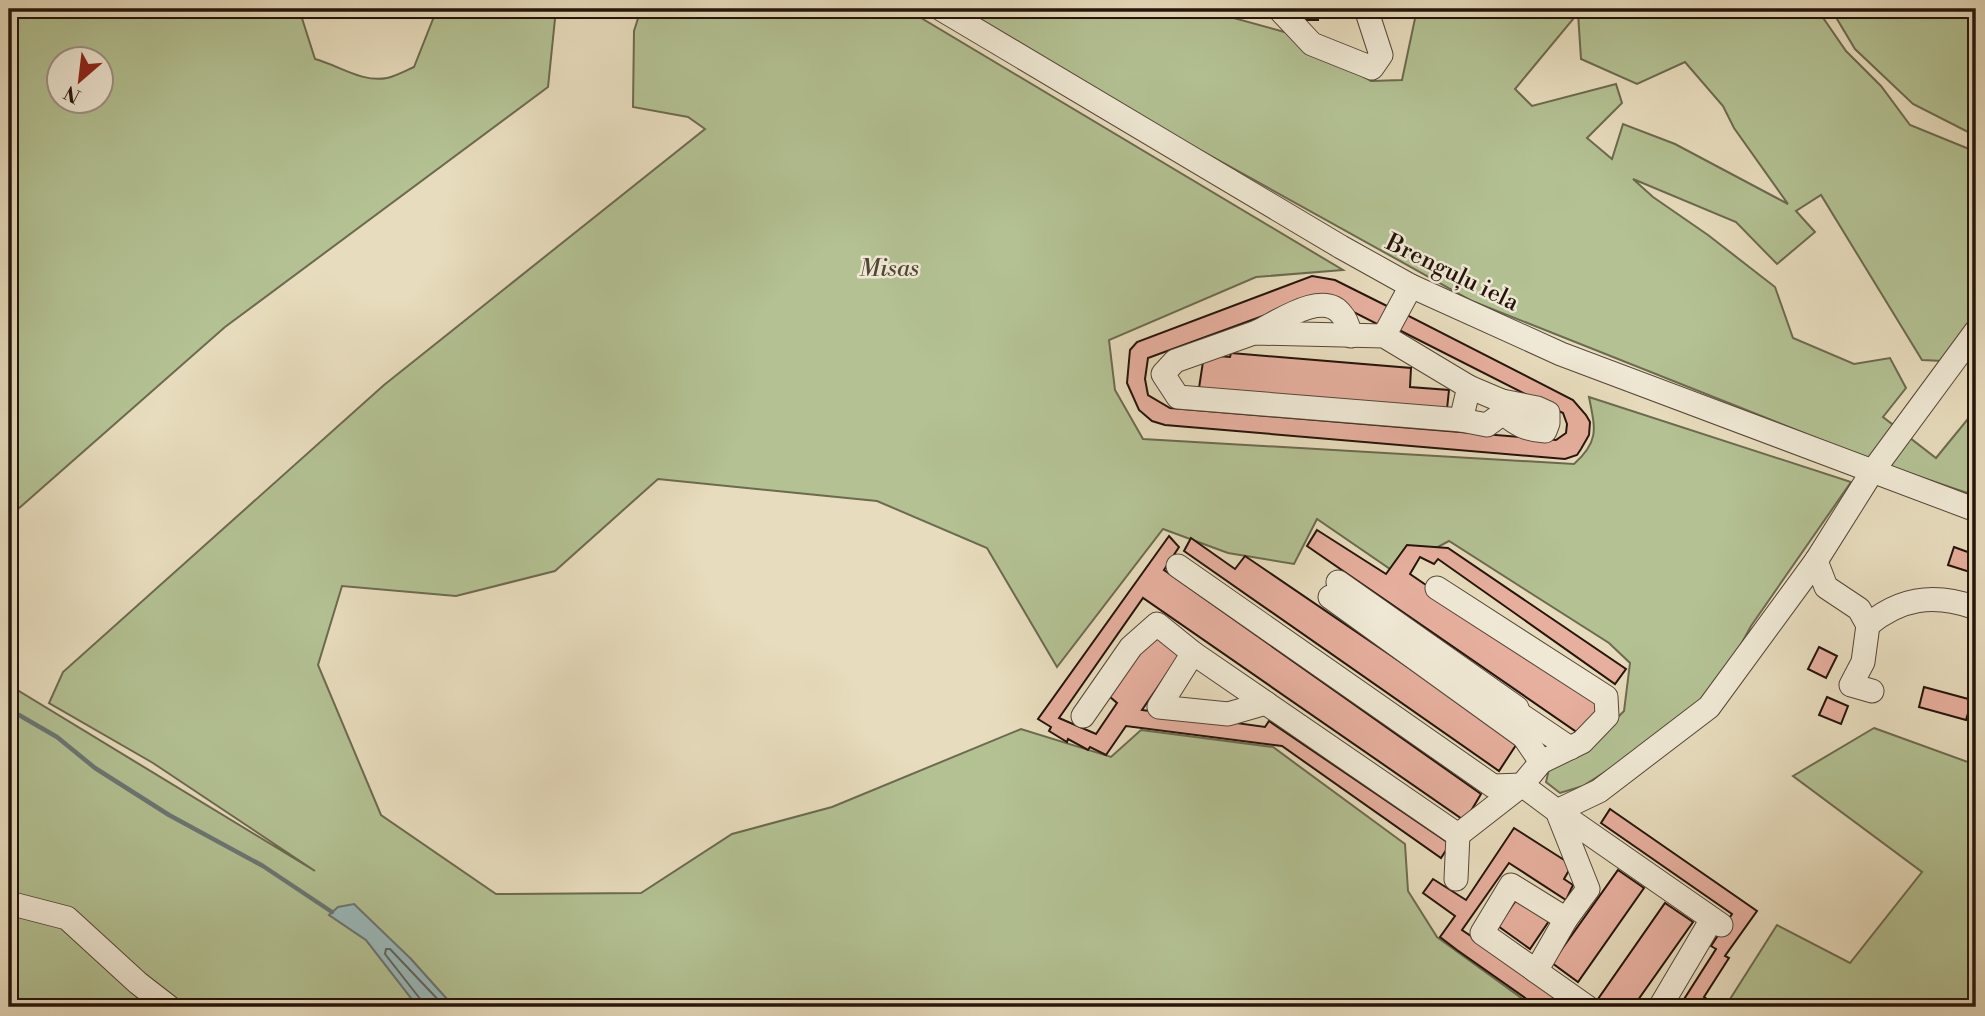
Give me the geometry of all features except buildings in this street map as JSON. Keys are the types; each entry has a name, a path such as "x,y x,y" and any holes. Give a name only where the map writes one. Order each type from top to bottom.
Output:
{"street":[{"path":"1279,9 1312,44 1372,68 1381,55 1366,9"},
{"name":"Brenguļu iela","path":"953,11 1341,247 1411,286 1561,355 1976,510"},
{"path":"1384,336 1411,286"},
{"path":"1557,811 1599,791 1709,707 1816,561 1872,472 1976,331"},
{"path":"1254,333 1384,336 1503,407 1487,425 1461,420 1178,397 1163,374 1175,361 1254,333"},
{"path":"1461,420 1469,387"},
{"path":"1816,561 1825,587 1859,609 1868,625 1863,662 1851,685 1872,691"},
{"path":"1178,566 1493,786 1522,785 1716,922 1660,1007"},
{"path":"1437,588 1606,697 1607,716 1582,742 1541,762 1522,785 1458,835 1456,879"},
{"path":"1524,737 1517,708 1334,589 1524,737 1541,762"},
{"path":"1868,625 1884,611 1924,598 1973,607"},
{"path":"1083,716 1130,647 1157,624 1193,653 1458,835"},
{"path":"1193,653 1159,707 1228,714 1266,703"},
{"path":"1518,713 1570,748"},
{"path":"1536,971 1566,919 1588,889 1557,811"},
{"path":"1566,919 1511,885 1482,933 1587,1007"},
{"path":"9,903 67,918 138,983 169,1007"}],"green space":[{"path":"9,9 299,9 315,59 359,76 378,79 414,67 437,9 556,9 548,87 225,327 9,517"},
{"name":"Misas","path":"641,9 906,9 1343,270 1256,277 1109,340 1115,390 1143,439 1574,464 1588,448 1594,434 1589,397 1851,482 1751,626 1715,692 1647,745 1583,786 1560,793 1546,782 1549,769 1581,754 1624,711 1630,663 1609,643 1449,541 1393,571 1317,519 1294,564 1228,553 1163,529 1057,667 987,548 877,501 658,479 555,571 456,596 342,586 318,665 381,815 496,894 641,893 732,834 832,807 1021,729 1111,757 1141,730 1273,747 1405,844 1408,891 1437,937 1534,1007 454,1007 410,958 329,915 366,940 418,1007 9,1007 9,685 315,871 153,763 49,703 63,672 384,385 705,129 688,117 633,107 634,31"},
{"path":"946,9 1201,9 1288,33 1371,81 1402,80 1417,9 1817,9 1846,51 1881,86 1910,125 1976,154 1976,321 1943,361 1922,360 1821,195 1796,211 1815,232 1777,264 1736,222 1633,179 1653,197 1775,287 1793,338 1854,364 1890,358 1906,388 1883,417 1936,458 1976,409 1976,496 1882,464 1472,301","holes":["1578,13 1581,59 1637,84 1685,62 1723,106 1734,128 1788,204 1675,144 1623,124 1612,159 1587,138 1622,103 1616,84 1532,106 1515,89"]},
{"path":"1831,9 1976,9 1976,136 1913,104 1855,49"},
{"path":"1874,728 1976,765 1976,995 1966,1007 1725,1007 1777,925 1850,963 1922,872 1793,776"}],"water":[{"path":"354,904 410,958 454,1007 418,1007 366,940 329,915 338,907"}],"waterway":[{"path":"9,718 19,715 57,737 95,768 169,815 263,866 332,912"}]}
